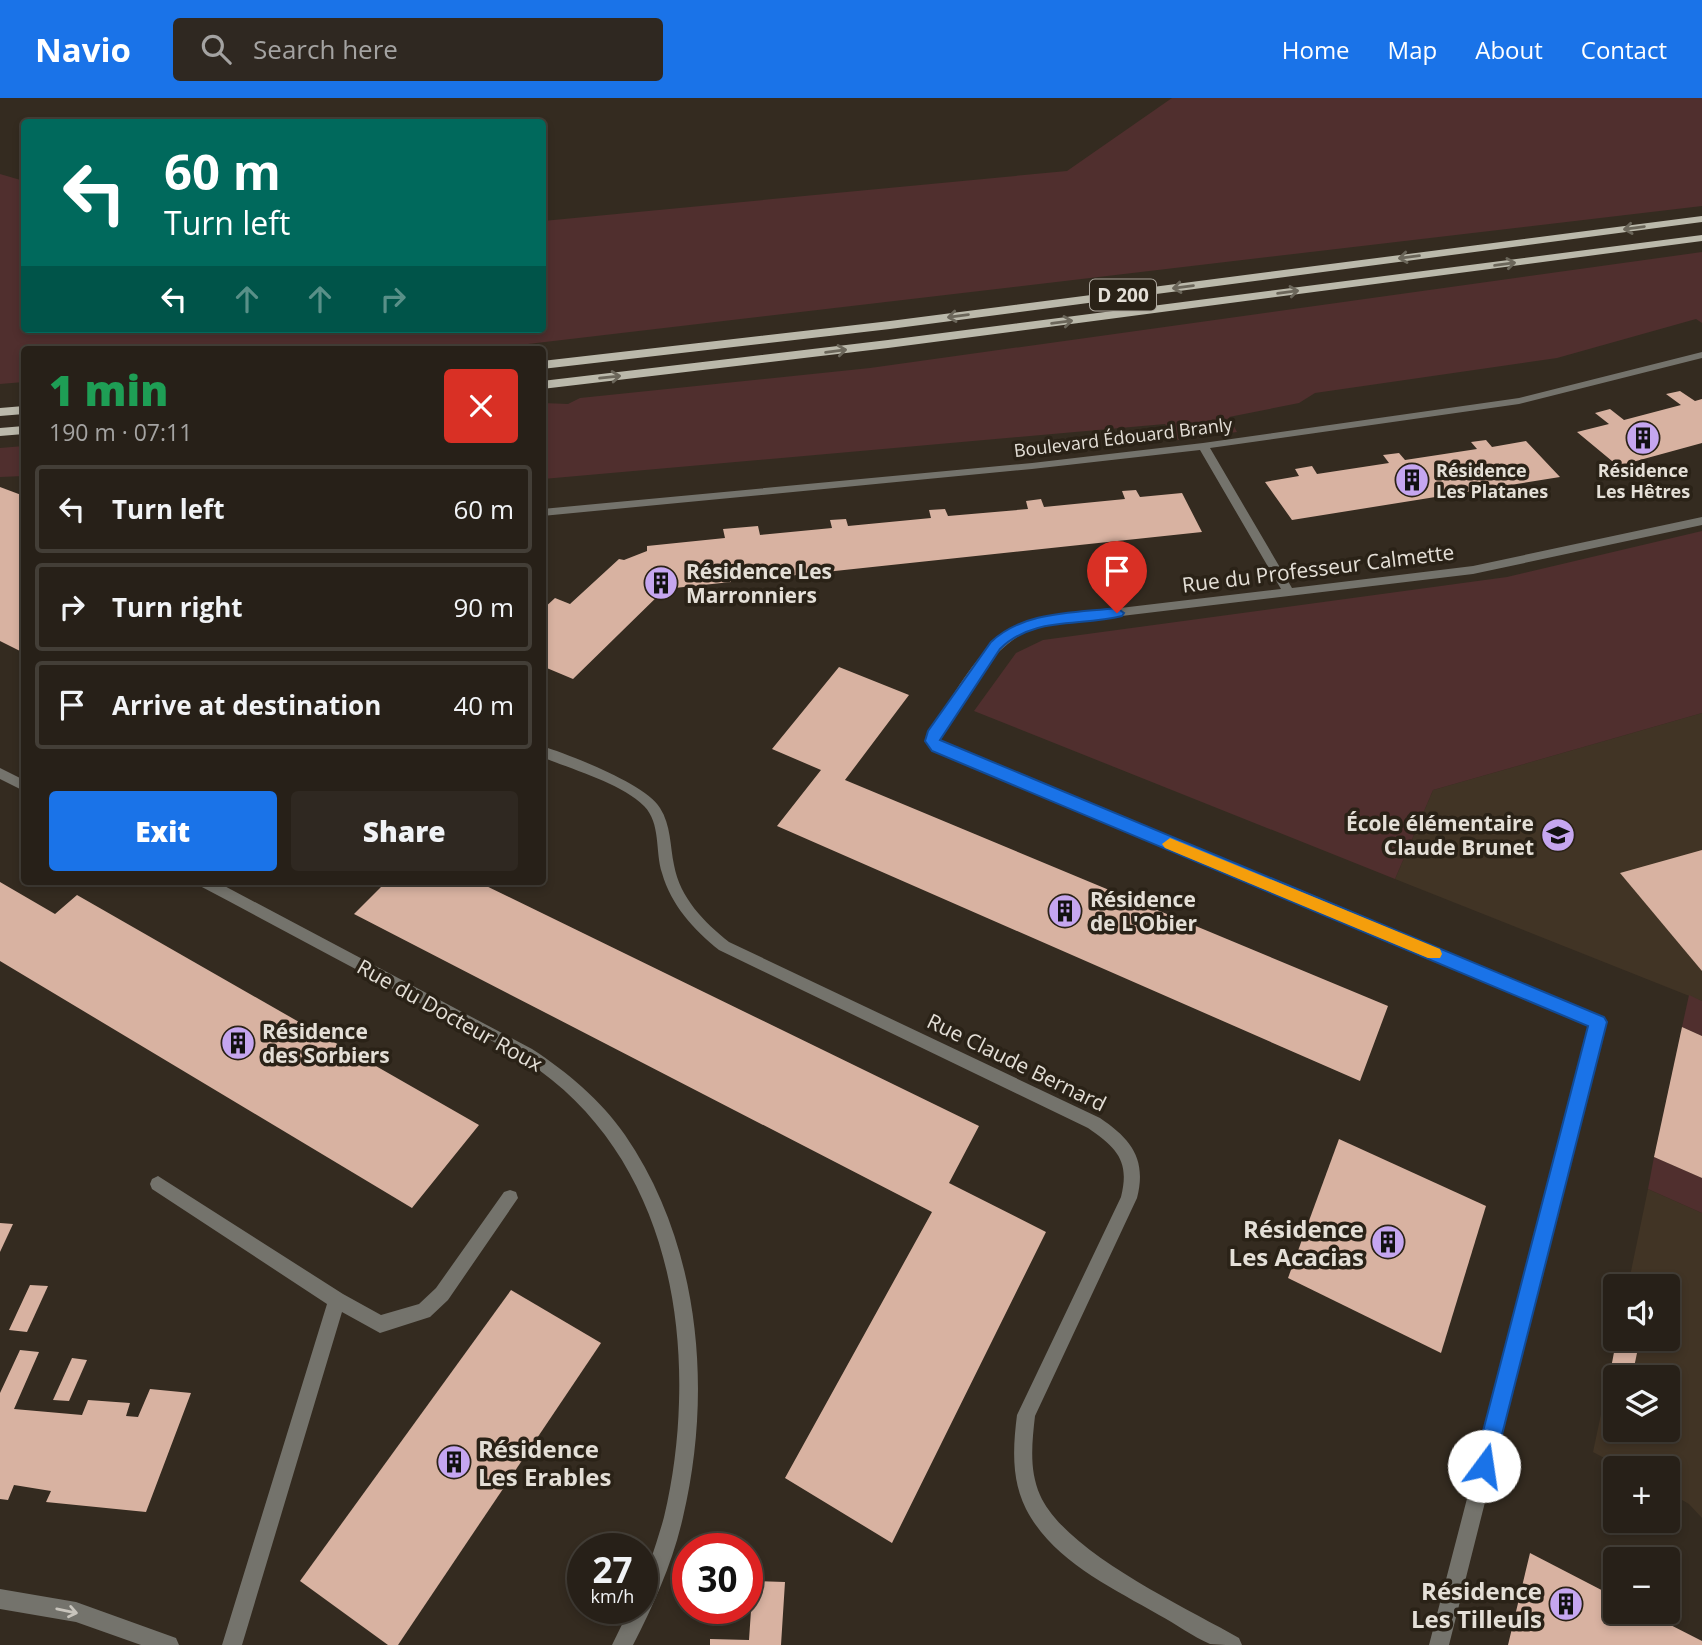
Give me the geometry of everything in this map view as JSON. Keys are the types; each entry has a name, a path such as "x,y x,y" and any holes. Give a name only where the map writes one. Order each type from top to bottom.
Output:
{"main road":[{"name":"D 200","path":"546,365 890,325 1702,219"},
{"name":"D 200","path":"546,385 901,343 1702,238"},
{"path":"0,412 21,410"},
{"path":"0,432 21,430"}],"street":[{"name":"Boulevard Édouard Branly","path":"546,513 1018,467 1203,446 1519,401 1702,355"},
{"path":"1203,446 1289,593"},
{"name":"Rue du Professeur Calmette","path":"1438,1645 1598,1022 937,747 932,741 995,646 1019,627 1037,622 1507,564 1702,522"},
{"name":"Rue Claude Bernard","path":"546,753 649,804 662,831 669,876 680,897 690,915 724,946 1094,1123 1124,1147 1135,1180 1129,1198 1026,1415 1021,1437 1024,1472 1039,1512 1056,1538 1081,1559 1232,1645"},
{"path":"0,773 21,784"},
{"name":"Rue du Docteur Roux","path":"211,885 533,1058 583,1097 624,1147 645,1180 659,1211 683,1292 689,1432 684,1476 671,1531 658,1569"},
{"path":"158,1184 337,1300 380,1324 424,1311 442,1294 510,1198"},
{"path":"232,1645 337,1300"},
{"path":"0,1599 76,1612 169,1645"},
{"name":"Rue du Docteur Roux","path":"622,1645 632,1624"}],"shaded area":[{"path":"1172,98 1702,98 1702,206 528,344 21,346 21,382 0,384 0,174 21,180 21,333 546,333 546,221 1067,171"},
{"path":"1702,252 1702,323 1696,319 1557,358 1315,393 1299,403 1229,417 1237,432 1178,440 1165,424 546,479 546,403 568,404 580,398 870,368"},
{"path":"21,446 21,476 0,477 0,448"},
{"path":"1702,531 1702,713 1433,790 1395,879 974,711 1016,653 1043,640 1507,577"},
{"name":"École élémentaire Claude Brunet","path":"1702,713 1702,1001 1395,879 1433,790"},
{"path":"1689,995 1702,1001 1702,1036 1682,1027"},
{"path":"1654,1157 1702,1178 1702,1213 1648,1189"},
{"path":"1648,1189 1702,1213 1702,1518 1680,1499 1680,1456 1603,1457 1593,1452 1603,1405 1603,1442 1680,1442 1680,1365 1611,1365 1614,1351 1680,1351 1680,1274 1630,1274"}],"building":[{"name":"Résidence Les Hêtres","path":"1680,391 1695,401 1702,399 1702,443 1618,466 1577,432 1609,424 1595,413 1610,409 1624,420 1681,405 1666,394"},
{"name":"Résidence Les Platanes","path":"1486,440 1492,447 1526,441 1560,477 1292,520 1265,482 1299,476 1295,469 1312,466 1317,474 1389,463 1383,455 1399,453 1405,460 1477,449 1471,442"},
{"path":"0,487 21,495 21,652 0,641"},
{"name":"Résidence Les Marronniers","path":"1136,490 1140,497 1182,493 1202,532 665,589 573,679 546,668 546,606 555,598 570,604 619,559 624,560 647,551 647,546 725,538 723,529 758,526 760,535 832,528 830,520 846,519 848,526 931,518 929,510 945,509 948,516 1028,509 1026,501 1041,499 1044,507 1125,499 1122,491"},
{"name":"Résidence de L'Obier","path":"839,667 909,695 845,780 1388,1006 1360,1081 777,826 821,770 772,749"},
{"path":"1702,850 1702,971 1620,873"},
{"name":"Résidence des Sorbiers","path":"0,882 55,914 77,895 479,1125 412,1208 0,961"},
{"path":"383,885 484,885 979,1126 949,1183 1046,1232 892,1543 785,1478 932,1212 354,914"},
{"path":"1682,1027 1702,1036 1702,1178 1654,1157"},
{"name":"Résidence Les Acacias","path":"1339,1139 1486,1206 1441,1353 1288,1278"},
{"path":"0,1223 13,1224 0,1252"},
{"path":"30,1285 48,1286 27,1332 9,1330"},
{"name":"Résidence Les Erables","path":"511,1290 601,1343 398,1645 388,1645 300,1581"},
{"path":"20,1350 39,1352 14,1409 82,1415 88,1400 130,1403 126,1416 138,1417 150,1389 191,1393 146,1512 46,1502 51,1491 14,1485 8,1500 0,1499 0,1393"},
{"path":"1614,1351 1637,1353 1634,1365 1612,1365"},
{"path":"72,1358 87,1360 69,1401 53,1400"},
{"name":"Résidence Les Tilleuls","path":"1530,1553 1603,1591 1603,1624 1669,1624 1702,1641 1702,1645 1508,1645"},
{"path":"763,1581 785,1582 781,1645 710,1645 710,1639 749,1640 750,1624 763,1624"}],"slow traffic":[{"path":"1170,844 1434,954"}],"place":[{"name":"Résidence Les Hêtres","path":"1643,438"},
{"name":"Résidence Les Platanes","path":"1412,480"},
{"name":"Résidence Les Marronniers","path":"661,583"},
{"name":"École élémentaire Claude Brunet","path":"1558,835"},
{"name":"Résidence de L'Obier","path":"1065,911"},
{"name":"Résidence des Sorbiers","path":"238,1043"},
{"name":"Résidence Les Acacias","path":"1388,1242"},
{"name":"Résidence Les Erables","path":"454,1462"},
{"name":"Résidence Les Tilleuls","path":"1566,1604"}],"route":[{"path":"1117,613 1037,622 1019,627 1007,635 995,646 932,741 937,747 1598,1022 1484,1466"}]}
